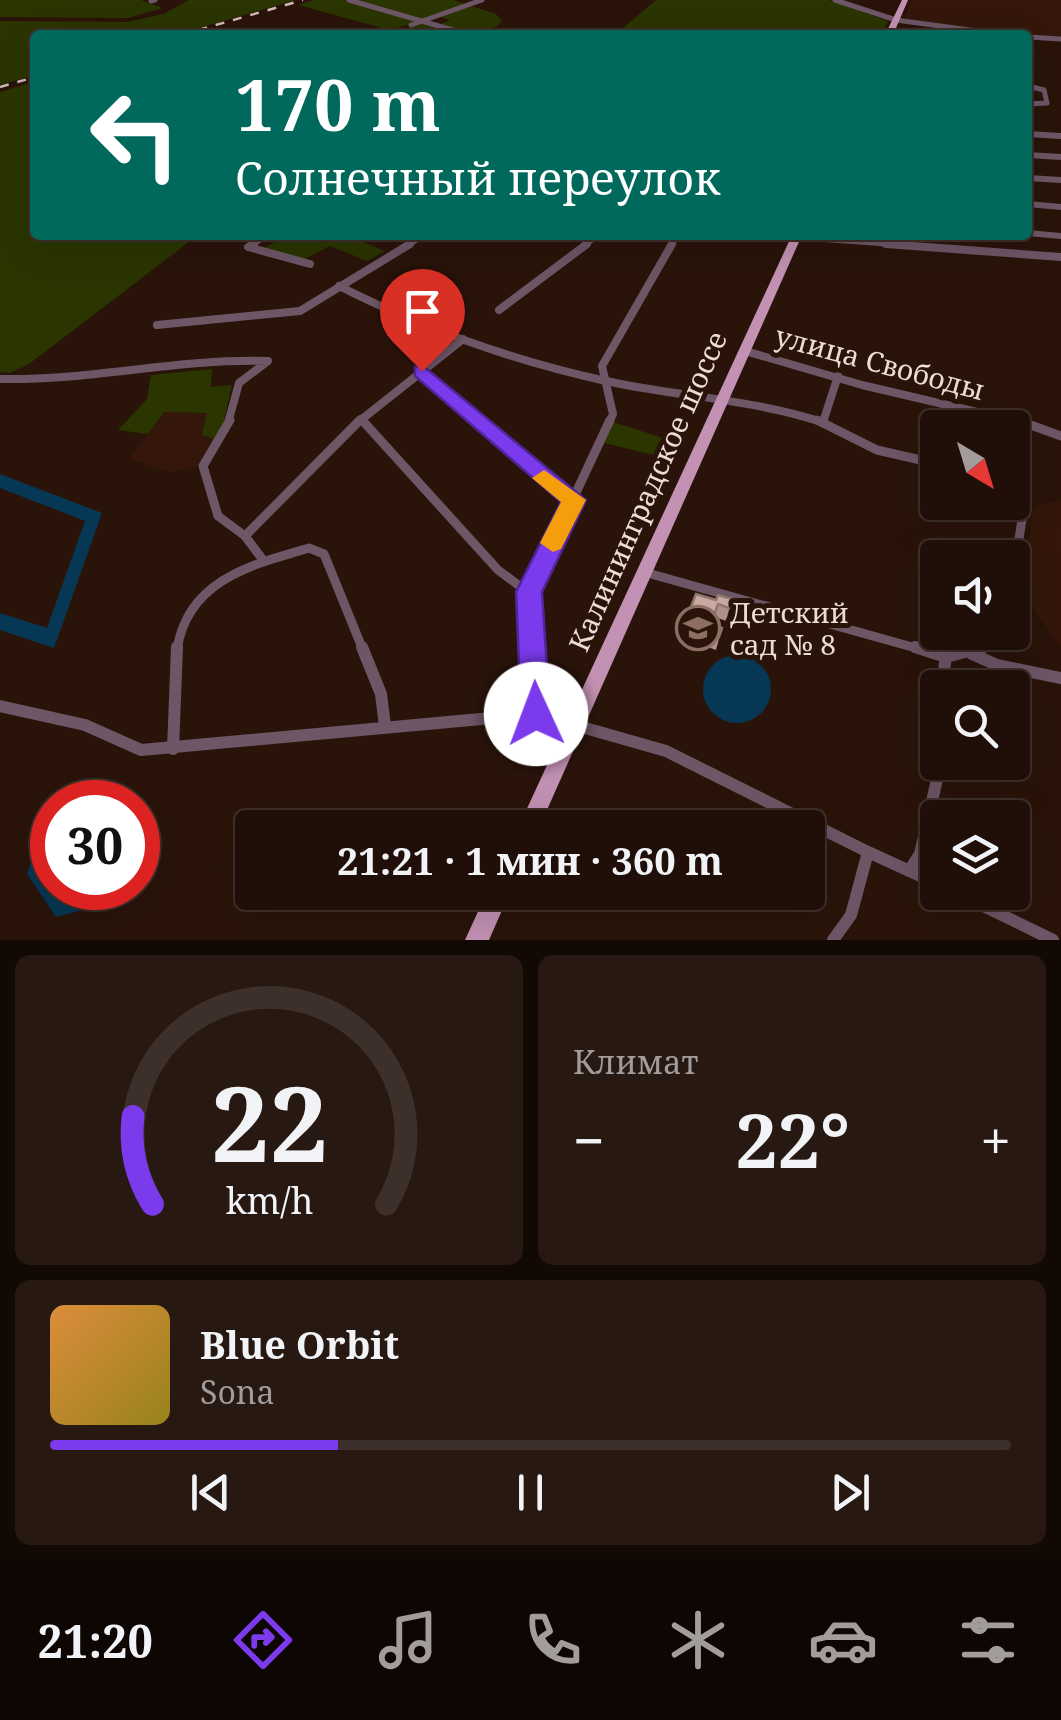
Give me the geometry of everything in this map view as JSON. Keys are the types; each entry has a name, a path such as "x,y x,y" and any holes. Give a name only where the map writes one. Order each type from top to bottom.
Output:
{"main road":[{"path":"891,30 905,0"},
{"name":"Калининградское шоссе","path":"536,810 795,240"},
{"path":"477,940 491,910"}],"street":[{"path":"349,0 453,30"},
{"path":"411,25 482,0"},
{"path":"835,0 896,20 966,30"},
{"path":"908,30 910,23"},
{"path":"1032,37 1061,40"},
{"path":"1032,87 1044,90 1047,104 1032,104"},
{"path":"1032,134 1061,136"},
{"path":"1032,155 1061,156"},
{"path":"1032,178 1061,180"},
{"path":"1032,204 1061,207"},
{"path":"1032,234 1061,236"},
{"path":"260,240 248,247 310,264"},
{"path":"156,325 300,311 416,240"},
{"path":"499,310 591,240"},
{"path":"536,714 529,592 613,414 602,366 674,240"},
{"path":"836,240 1061,257"},
{"path":"982,251 983,240"},
{"path":"338,286 396,315 463,339 608,381 722,398 823,422 876,450 920,460"},
{"path":"245,536 361,419 463,339"},
{"name":"улица Свободы","path":"745,350 1019,421 1061,436"},
{"path":"2,380 139,372 210,359 268,362 240,384 230,420 202,466 218,516 245,536 263,560"},
{"path":"422,371 574,500"},
{"path":"823,422 838,376"},
{"path":"361,419 498,570 529,592"},
{"path":"173,749 173,675 186,614 205,586 263,560 309,548 324,554 381,694 384,726"},
{"path":"644,572 813,616 946,657 979,650"},
{"path":"972,654 997,664 1061,678"},
{"path":"944,670 946,657"},
{"path":"0,706 85,725 141,750 536,714 576,720 717,771 920,876"},
{"path":"909,871 920,854 936,780"},
{"path":"833,940 851,915 868,852"},
{"path":"992,910 1054,940"}],"shaded area":[{"path":"912,0 1061,0 1061,39 1032,36 1032,30 982,30 903,21"},
{"path":"164,412 207,413 218,440 204,465 170,472 129,459"},
{"path":"1061,500 1061,647 1030,605 1033,507"}],"green space":[{"path":"0,0 141,0 163,8 128,18 0,17"},
{"path":"189,0 296,0 191,30 30,30 30,76 0,85 0,21 127,22 163,14"},
{"path":"314,0 345,0 417,22 390,30 298,5"},
{"path":"354,0 453,0 466,4 423,19"},
{"path":"656,0 829,0 888,21 884,30 621,30"},
{"path":"471,6 496,14 502,22 491,30 454,30 439,25 450,20 441,17"},
{"path":"422,23 450,30 405,30"},
{"path":"30,83 30,240 191,240 29,364 10,373 0,372 0,92"},
{"path":"278,240 358,240 385,251 367,261 330,246 303,260 264,248"},
{"path":"212,369 211,387 232,385 224,420 227,421 218,440 202,435 207,413 164,412 148,434 118,430 147,399 151,375"},
{"path":"613,422 666,439 658,456 604,443"}],"water":[{"path":"0,474 102,513 54,648 0,630 0,613 47,628 85,521 0,488"},
{"path":"737,655 761,665 771,689 761,713 737,723 713,713 703,689 713,665"},
{"path":"51,910 82,910 56,917"}],"building":[{"path":"696,594 716,600 718,595 732,599 729,608 718,604 711,624 722,628 719,637 685,622"}],"railway":[{"path":"198,30 303,0"},
{"path":"0,87 30,78"}],"slow traffic":[{"path":"544,478 574,500 553,543"}],"place":[{"name":"Детский сад № 8","path":"698,628"}],"route":[{"path":"422,371 574,500 529,592 536,714"}]}
